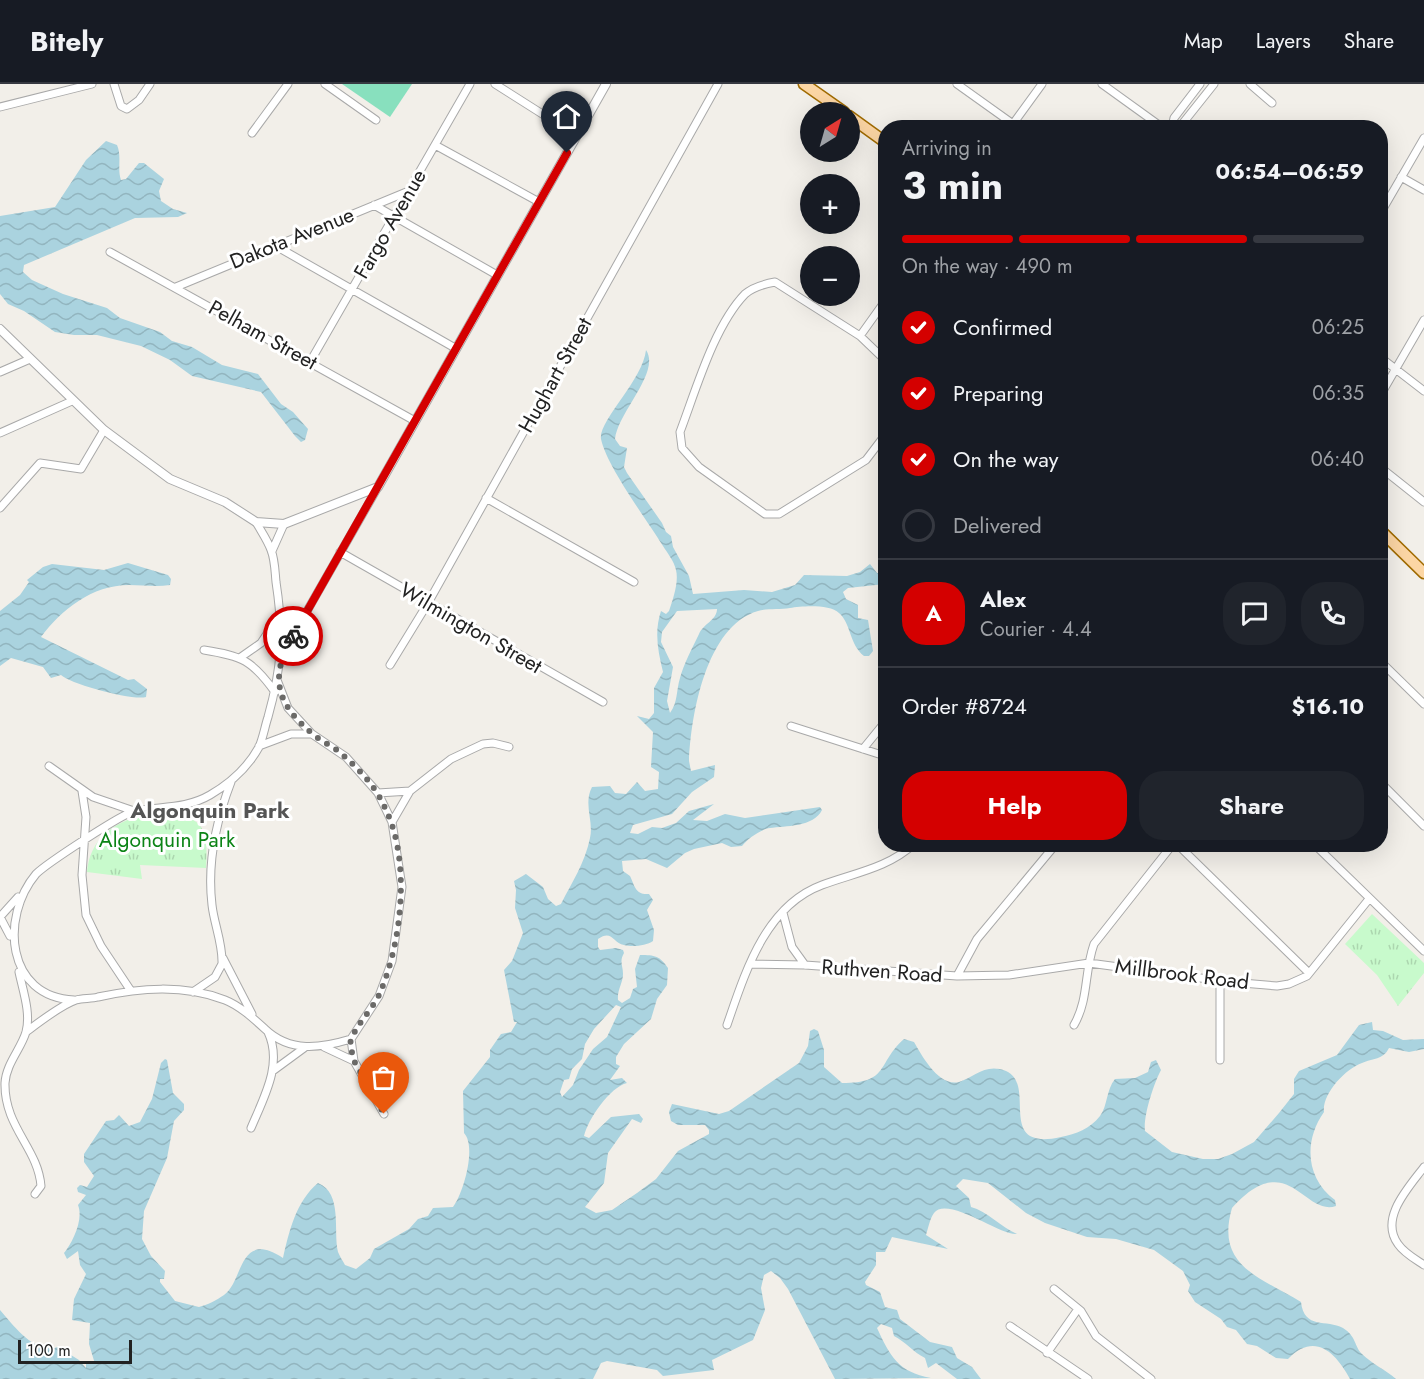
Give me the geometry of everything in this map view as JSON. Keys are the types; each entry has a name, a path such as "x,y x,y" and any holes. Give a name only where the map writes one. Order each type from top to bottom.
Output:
{"main road":[{"path":"809,85 831,102"},
{"path":"860,124 878,137"},
{"path":"1388,538 1424,573"}],"street":[{"path":"0,107 92,84"},
{"path":"114,84 121,106 127,109 139,100 150,84"},
{"path":"252,133 288,84"},
{"path":"325,84 376,120"},
{"name":"Fargo Avenue","path":"310,362 470,84"},
{"path":"495,84 577,136"},
{"path":"282,656 606,84"},
{"name":"Hughart Street","path":"390,665 428,603 718,84"},
{"path":"957,84 1004,120"},
{"path":"1016,120 1042,84"},
{"path":"1102,84 1152,120"},
{"path":"1174,120 1200,84"},
{"path":"1185,120 1214,84"},
{"path":"1250,84 1272,103"},
{"path":"1388,200 1424,138"},
{"path":"435,145 539,202"},
{"path":"1401,177 1424,190"},
{"name":"Dakota Avenue","path":"176,287 409,191"},
{"path":"374,205 497,275"},
{"path":"274,245 455,348"},
{"name":"Pelham Street","path":"110,252 415,421"},
{"path":"878,353 860,336 774,282 762,284 746,294 723,327 680,432 682,448 699,467 765,514 779,514 866,460 878,444"},
{"path":"860,336 878,311"},
{"path":"1388,382 1424,320"},
{"path":"0,329 104,430 170,479 225,502 256,522 272,551 281,611 282,656 260,746 232,780 208,796 189,804 135,811 116,819 83,843 46,865 0,917 12,939"},
{"path":"0,372 30,359"},
{"path":"1388,363 1424,391"},
{"path":"0,433 72,401"},
{"path":"0,508 40,463 81,469 104,430"},
{"path":"1388,473 1424,502"},
{"path":"256,522 284,524 378,487"},
{"path":"486,498 634,582"},
{"path":"272,551 284,524"},
{"name":"Wilmington Street","path":"340,552 603,702"},
{"path":"241,657 261,643 281,611"},
{"path":"204,650 241,657 256,668 274,692"},
{"path":"1388,669 1424,704"},
{"path":"222,955 236,988 256,1020 268,1032 289,1044 304,1048 324,1047 351,1039 379,996 392,961 402,886 392,822 378,793 346,757 312,734 288,708 277,680"},
{"path":"791,726 878,754"},
{"path":"863,749 878,731"},
{"path":"260,746 291,734 312,734"},
{"path":"392,822 411,790 451,759 483,744 494,743 509,747"},
{"path":"49,766 93,797 135,811"},
{"path":"194,992 214,977 222,964 212,905 211,867 219,816 232,780"},
{"path":"378,793 411,790"},
{"path":"1388,790 1424,826"},
{"path":"82,791 86,817 82,875 86,915 101,946 131,990"},
{"path":"727,1025 750,964 765,933 801,895 813,888 886,863 902,852"},
{"name":"Ruthven Road","path":"750,964 805,965 957,976 977,939 1049,852"},
{"path":"1074,1025 1086,999 1089,963 1099,935 1168,852"},
{"path":"1183,852 1309,974"},
{"path":"1322,852 1424,951"},
{"path":"22,893 13,920 12,939 27,1017 26,1032 13,1058 5,1083 12,1124 40,1169 41,1186 35,1194"},
{"name":"Millbrook Road","path":"957,976 1010,975 1089,963 1277,986 1298,981 1309,974 1369,899"},
{"path":"783,913 792,947 805,965"},
{"path":"18,969 39,990 74,1000"},
{"path":"1220,980 1220,1060"},
{"path":"26,1032 74,1000 131,990 158,988 194,992 224,1000 256,1020"},
{"path":"251,1128 274,1070 273,1043 268,1032"},
{"path":"351,1039 354,1061 384,1114"},
{"path":"324,1047 354,1061"},
{"path":"274,1070 304,1048"},
{"path":"1424,1167 1404,1194 1392,1223 1397,1243 1424,1265"},
{"path":"1054,1290 1078,1309 1096,1336 1151,1379"},
{"path":"1047,1353 1078,1309"},
{"path":"1010,1326 1088,1379"}],"green space":[{"path":"342,84 412,84 390,117"},
{"name":"Algonquin Park","path":"144,815 186,817 195,821 201,827 205,837 206,868 140,865 142,879 87,872 93,850 105,834 122,822"},
{"path":"1372,914 1424,963 1424,973 1398,1006 1377,975 1345,944"}],"water":[{"path":"106,141 117,145 121,180 126,179 139,163 144,163 164,179 159,191 161,201 173,209 187,213 178,217 135,218 24,265 23,272 32,280 63,294 107,308 120,318 160,332 172,341 192,347 222,365 258,374 281,404 293,412 308,429 305,440 301,442 295,436 261,392 192,376 170,360 141,346 97,335 55,332 24,311 8,304 0,294 0,216 55,207 86,160"},
{"path":"646,350 649,359 644,381 623,417 615,439 620,446 627,448 624,467 666,532 671,536 673,547 689,576 693,594 744,590 772,592 795,585 804,575 847,576 860,572 870,564 878,573 878,585 848,588 843,592 846,599 858,605 858,618 868,620 873,651 869,656 864,656 855,646 843,617 829,608 816,606 758,611 740,620 726,634 714,653 705,674 693,720 689,761 691,771 715,765 714,777 692,792 672,814 633,825 630,833 638,834 652,827 662,828 676,823 689,811 714,804 693,820 707,821 725,814 745,818 820,807 822,810 818,816 806,823 763,830 742,846 731,847 722,843 694,849 685,853 667,868 646,859 622,861 623,871 630,876 636,889 641,893 649,894 653,900 647,910 654,930 653,941 643,945 627,946 606,935 598,939 598,947 600,950 616,948 623,950 621,961 623,977 618,996 618,1000 622,1003 630,998 633,989 637,987 635,969 640,955 653,956 662,961 668,968 667,985 657,999 651,1019 624,1044 616,1057 616,1064 620,1066 610,1080 622,1078 627,1083 607,1097 586,1129 584,1136 589,1138 611,1117 639,1114 643,1119 641,1123 632,1119 608,1153 604,1183 585,1207 596,1213 612,1210 656,1179 678,1151 709,1134 705,1125 678,1125 671,1121 669,1112 672,1104 719,1114 729,1111 799,1063 808,1046 810,1031 814,1029 818,1031 824,1050 824,1067 842,1083 868,1080 875,1076 904,1039 914,1042 932,1069 945,1080 959,1082 992,1069 1006,1071 1015,1078 1019,1089 1020,1115 1023,1126 1029,1135 1041,1139 1067,1136 1087,1128 1103,1112 1115,1079 1135,1078 1148,1072 1151,1062 1156,1060 1161,1070 1150,1100 1145,1131 1172,1152 1203,1159 1218,1159 1254,1142 1294,1094 1294,1079 1299,1071 1337,1055 1359,1025 1372,1022 1373,1030 1383,1031 1403,1040 1424,1039 1424,1049 1409,1052 1389,1048 1381,1057 1355,1066 1342,1076 1331,1090 1324,1105 1324,1112 1313,1134 1311,1158 1318,1181 1335,1200 1336,1206 1325,1207 1281,1183 1267,1183 1251,1191 1232,1208 1228,1228 1230,1244 1236,1257 1245,1267 1257,1277 1301,1302 1303,1311 1311,1320 1343,1328 1351,1335 1362,1354 1396,1379 1350,1379 1331,1354 1316,1346 1298,1351 1288,1359 1276,1358 1257,1346 1247,1344 1236,1330 1227,1327 1221,1319 1195,1302 1188,1291 1190,1285 1183,1271 1154,1250 1116,1239 1087,1237 1045,1223 1026,1213 988,1183 963,1179 956,1186 969,1198 971,1207 1017,1234 999,1229 962,1212 941,1209 934,1213 926,1235 948,1249 892,1237 885,1252 876,1252 876,1265 865,1282 866,1285 880,1292 885,1307 897,1310 900,1319 930,1342 952,1347 957,1358 972,1367 981,1379 957,1379 936,1363 928,1368 925,1358 894,1336 892,1328 881,1324 877,1328 896,1361 910,1372 931,1378 835,1379 788,1289 771,1271 764,1275 761,1288 765,1310 753,1340 712,1360 714,1370 663,1376 657,1370 607,1361 601,1363 593,1379 0,1379 0,1310 18,1331 33,1343 41,1347 58,1347 79,1360 86,1368 86,1364 95,1364 89,1344 90,1323 72,1320 74,1299 86,1274 80,1265 78,1251 67,1259 64,1253 74,1237 78,1224 78,1205 86,1195 78,1192 77,1188 80,1185 87,1187 94,1176 84,1162 84,1154 106,1121 114,1120 119,1115 129,1126 140,1122 152,1099 161,1063 165,1059 173,1093 184,1104 184,1110 174,1121 167,1158 144,1211 142,1239 151,1256 165,1271 164,1279 160,1279 160,1282 175,1301 199,1307 221,1297 230,1288 250,1253 258,1250 268,1251 283,1258 299,1208 310,1190 318,1183 326,1188 334,1204 339,1254 345,1265 356,1269 370,1258 374,1249 409,1229 418,1219 428,1216 433,1208 453,1207 457,1201 469,1159 468,1140 464,1133 463,1091 490,1057 490,1050 501,1034 511,1032 517,1022 514,1022 504,970 512,961 523,933 515,908 514,881 526,874 543,887 548,899 556,906 561,904 588,847 591,825 588,800 592,787 610,786 615,793 626,794 637,782 645,791 658,789 659,772 651,767 653,732 637,716 649,719 654,713 654,688 663,672 658,649 658,626 661,611 666,614 671,606 677,575 671,558 611,464 601,439 606,422 637,374","holes":["717,609 701,631 688,656 670,713 667,701 673,667 661,642 662,632 677,611","616,1005 621,1007 607,1037 593,1049 579,1070 573,1085 562,1097 560,1092 564,1080 569,1079 572,1069 582,1059 585,1044 594,1029"]},
{"path":"128,563 168,575 171,579 170,585 129,585 102,589 68,609 41,637 128,680 134,679 147,689 146,697 128,697 102,691 76,683 61,675 51,678 43,667 11,658 0,666 0,611 20,595 29,582 27,580 43,567 52,564 104,570"}],"way so far":[{"path":"293,636 282,656 277,680 288,708 312,734 346,757 378,793 392,822 402,886 392,961 379,996 350,1044 354,1061 384,1114"}],"district":[{"name":"Algonquin Park","path":"210,810"}],"route":[{"path":"293,636 567,153"}]}
